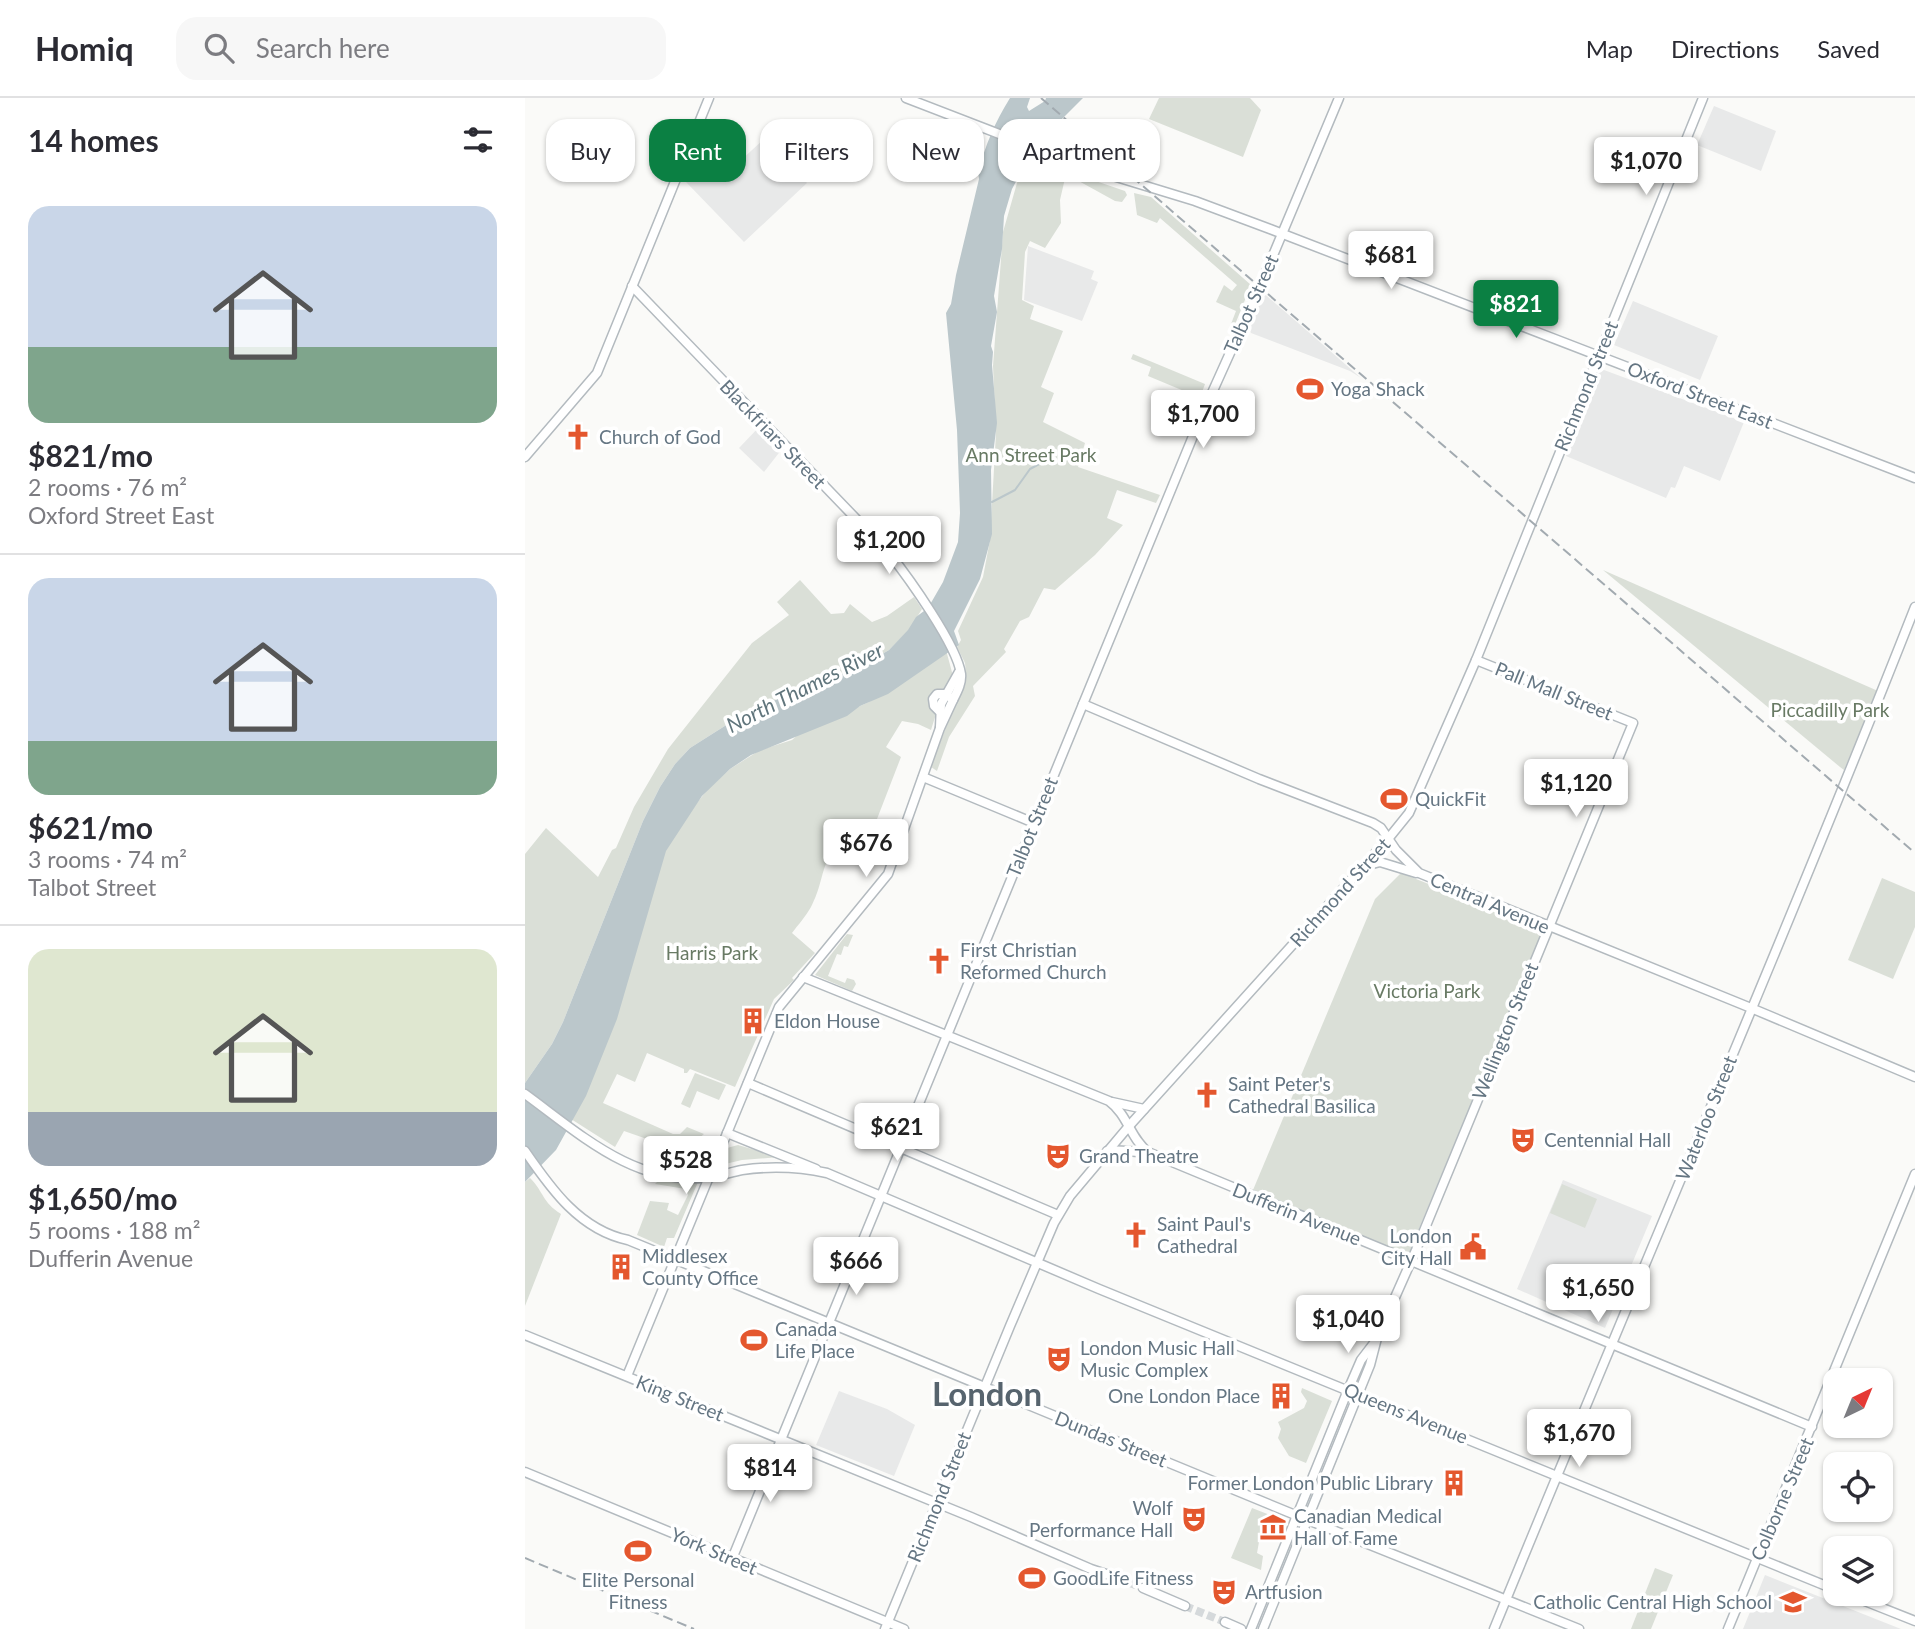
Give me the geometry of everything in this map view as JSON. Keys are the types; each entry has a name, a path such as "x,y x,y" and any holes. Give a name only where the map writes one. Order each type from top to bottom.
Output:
{"street":[{"name":"Oxford Street East","path":"906,98 1090,169 1195,201 1282,233 1915,478"},
{"name":"Talbot Street","path":"732,1559 1198,424 1339,98"},
{"name":"Richmond Street","path":"886,1626 1058,1215 1070,1196 1144,1109 1409,813 1476,660 1703,98"},
{"path":"525,457 597,373 708,99"},
{"name":"Blackfriars Street","path":"632,286 889,553 925,603 955,655 960,669"},
{"name":"Waterloo Street","path":"1493,1629 1609,1344 1669,1209 1855,760 1915,607"},
{"name":"Pall Mall Street","path":"1476,660 1633,723"},
{"path":"946,694 960,669"},
{"path":"627,1376 779,1007 885,878 940,728 961,681 960,669"},
{"path":"940,728 939,710 934,706 933,699 937,694 946,694 953,700"},
{"name":"Central Avenue","path":"1083,704 1259,779 1373,823 1381,828 1401,856 1419,873 1915,1077"},
{"name":"Wellington Street","path":"1263,1629 1359,1394 1377,1338 1411,1262 1633,723"},
{"path":"923,777 1034,824"},
{"path":"1364,866 1380,862 1419,873"},
{"path":"803,977 1109,1101 1144,1109"},
{"path":"748,1083 1058,1215"},
{"name":"Queens Avenue","path":"525,1094 613,1158 658,1174 708,1177 740,1170 779,1167 821,1172"},
{"path":"1109,1101 1123,1114 1136,1141 1148,1152"},
{"name":"Queens Avenue","path":"727,1133 807,1164 1099,1289 1823,1585"},
{"path":"1107,1151 1125,1149 1138,1153 1148,1152"},
{"name":"Dundas Street","path":"525,1151 549,1185 574,1211 599,1229 1579,1629"},
{"name":"Dufferin Avenue","path":"1148,1152 1812,1427"},
{"name":"Colborne Street","path":"1728,1629 1915,1174"},
{"name":"King Street","path":"525,1335 1106,1574"},
{"name":"Wellington Street","path":"1251,1629 1361,1360 1377,1338"},
{"name":"York Street","path":"525,1472 886,1626 904,1629"},
{"path":"1143,1588 1185,1606"},
{"path":"1877,1606 1915,1621"},
{"path":"1225,1622 1241,1629"}],"shaded area":[{"path":"1010,98 1030,98 1027,107 1029,111 1046,98 1083,98 1062,119 998,119"},
{"path":"1714,106 1776,131 1761,171 1697,145"},
{"path":"998,120 998,182 1016,182 1004,216 1002,249 994,296 997,312 991,346 997,423 991,470 992,534 980,579 954,631 959,645 888,694 860,706 847,716 751,755 730,769 702,796 666,851 617,1019 586,1096 556,1150 525,1182 525,1083 552,1044 563,1022 643,821 675,764 690,748 750,710 860,667 889,650 916,617 928,608 943,582 958,542 960,513 957,430 946,313 951,304 978,182 984,182 984,152"},
{"path":"760,143 760,182 807,183 744,242 686,182 746,182 746,156"},
{"path":"1028,246 1094,271 1091,279 1098,282 1082,321 1024,300"},
{"path":"1262,292 1361,378 1350,371 1251,333 1248,326"},
{"path":"1633,301 1718,336 1700,380 1614,345"},
{"path":"1604,370 1744,422 1720,481 1684,466 1675,488 1671,487 1666,498 1566,456 1599,371"},
{"path":"760,426 782,449 764,472 739,448"},
{"path":"1563,1180 1652,1216 1605,1328 1517,1289"},
{"path":"839,1391 887,1409 915,1425 894,1476 816,1445"},
{"name":"Catholic Central High School","path":"1765,1575 1823,1598 1823,1606 1843,1606 1901,1629 1743,1629"}],"green space":[{"path":"1159,98 1250,98 1261,110 1243,157 1160,123 1160,119 1149,119"},
{"name":"Ann Street Park","path":"1017,182 1064,182 1060,200 1061,223 1045,248 1030,241 1025,252 1022,300 1034,306 1030,319 1063,331 1041,387 1054,393 1043,422 1085,443 1078,467 1160,495 1156,503 1117,490 1107,518 1123,525 1095,555 1055,590 1044,588 1029,617 1020,621 1004,649 1006,652 973,686 975,696 949,737 937,771 931,767 966,674 965,663 957,647 961,640 958,631 983,577 990,540 996,433 993,366 1003,232"},
{"name":"Ann Street Park","path":"1081,182 1099,182 1125,191 1127,195 1122,202 1115,201"},
{"path":"1134,193 1151,197 1251,285 1234,327 1231,324 1236,311 1216,302 1224,285 1232,291 1237,285 1160,218 1157,223 1137,215"},
{"path":"1133,354 1205,384 1193,417 1190,416 1196,396 1148,376 1151,367 1131,359"},
{"name":"Piccadilly Park","path":"1603,570 1878,691 1844,770 1840,767"},
{"path":"800,580 831,614 844,613 850,604 872,622 887,616 914,597 922,609 909,630 889,650 860,667 750,710 690,748 675,764 643,821 563,1022 552,1044 525,1083 525,854 546,828 598,877 668,749 752,643 789,615 777,602"},
{"name":"Harris Park","path":"946,650 953,676 940,701 931,730 902,721 886,747 901,757 877,819 886,837 871,837 869,840 840,848 827,862 811,907 792,933 815,953 792,978 794,980 774,999 735,1087 690,1069 684,1073 684,1069 647,1053 635,1082 617,1074 603,1103 673,1134 680,1134 687,1127 704,1134 685,1150 624,1131 615,1147 571,1119 669,838 708,789 730,769 760,750 792,740 800,733 869,702"},
{"name":"Victoria Park","path":"1401,873 1539,928 1540,939 1408,1255 1253,1190 1375,899"},
{"path":"1882,878 1915,892 1915,927 1893,979 1848,960"},
{"path":"847,934 853,935 848,947 844,946 841,955 837,954 828,976 845,983 847,978 854,980 856,984 852,991 815,975"},
{"path":"695,1073 726,1085 719,1100 697,1091 690,1108 681,1104"},
{"path":"738,1145 780,1157 742,1160 721,1165 727,1148"},
{"path":"530,1178 550,1205 561,1214 525,1306 525,1182"},
{"path":"659,1180 698,1182 674,1238 667,1238 664,1247 637,1235 650,1201 669,1203 667,1210 678,1215 688,1195 686,1189 655,1184"},
{"path":"1562,1184 1597,1199 1585,1228 1550,1213"},
{"path":"1302,1388 1332,1401 1306,1463 1289,1456 1278,1438 1281,1429 1278,1422 1304,1408 1307,1401 1301,1392"},
{"path":"1252,1508 1270,1515 1257,1553 1263,1556 1261,1570 1231,1558"},
{"path":"1655,1568 1673,1575 1651,1629 1631,1629"}],"waterway":[{"path":"992,502 1015,490 1030,469 1054,456"}],"tunnel":[{"path":"1106,1574 1143,1588"},
{"path":"1185,1606 1225,1622"}],"railway":[{"path":"1041,98 1915,853"},
{"path":"525,1558 694,1629"}],"place":[{"name":"Yoga Shack","path":"1310,389"},
{"name":"Church of God","path":"578,437"},
{"name":"QuickFit","path":"1394,799"},
{"name":"First Christian Reformed Church","path":"939,961"},
{"name":"Eldon House","path":"753,1021"},
{"name":"Saint Peter's Cathedral Basilica","path":"1207,1095"},
{"name":"Centennial Hall","path":"1523,1140"},
{"name":"Grand Theatre","path":"1058,1156"},
{"name":"Saint Paul's Cathedral","path":"1136,1235"},
{"name":"London City Hall","path":"1473,1247"},
{"name":"Middlesex County Office","path":"621,1267"},
{"name":"Canada Life Place","path":"754,1340"},
{"name":"London Music Hall Music Complex","path":"1059,1359"},
{"name":"One London Place","path":"1281,1396"},
{"name":"Former London Public Library","path":"1454,1483"},
{"name":"Wolf Performance Hall","path":"1194,1519"},
{"name":"Canadian Medical Hall of Fame","path":"1273,1527"},
{"name":"Elite Personal Fitness","path":"638,1551"},
{"name":"GoodLife Fitness","path":"1032,1578"},
{"name":"Artfusion","path":"1224,1592"},
{"name":"Catholic Central High School","path":"1793,1602"}],"district":[{"name":"London","path":"987,1394"}],"water label":[{"name":"North Thames River","path":"805,688"}]}
